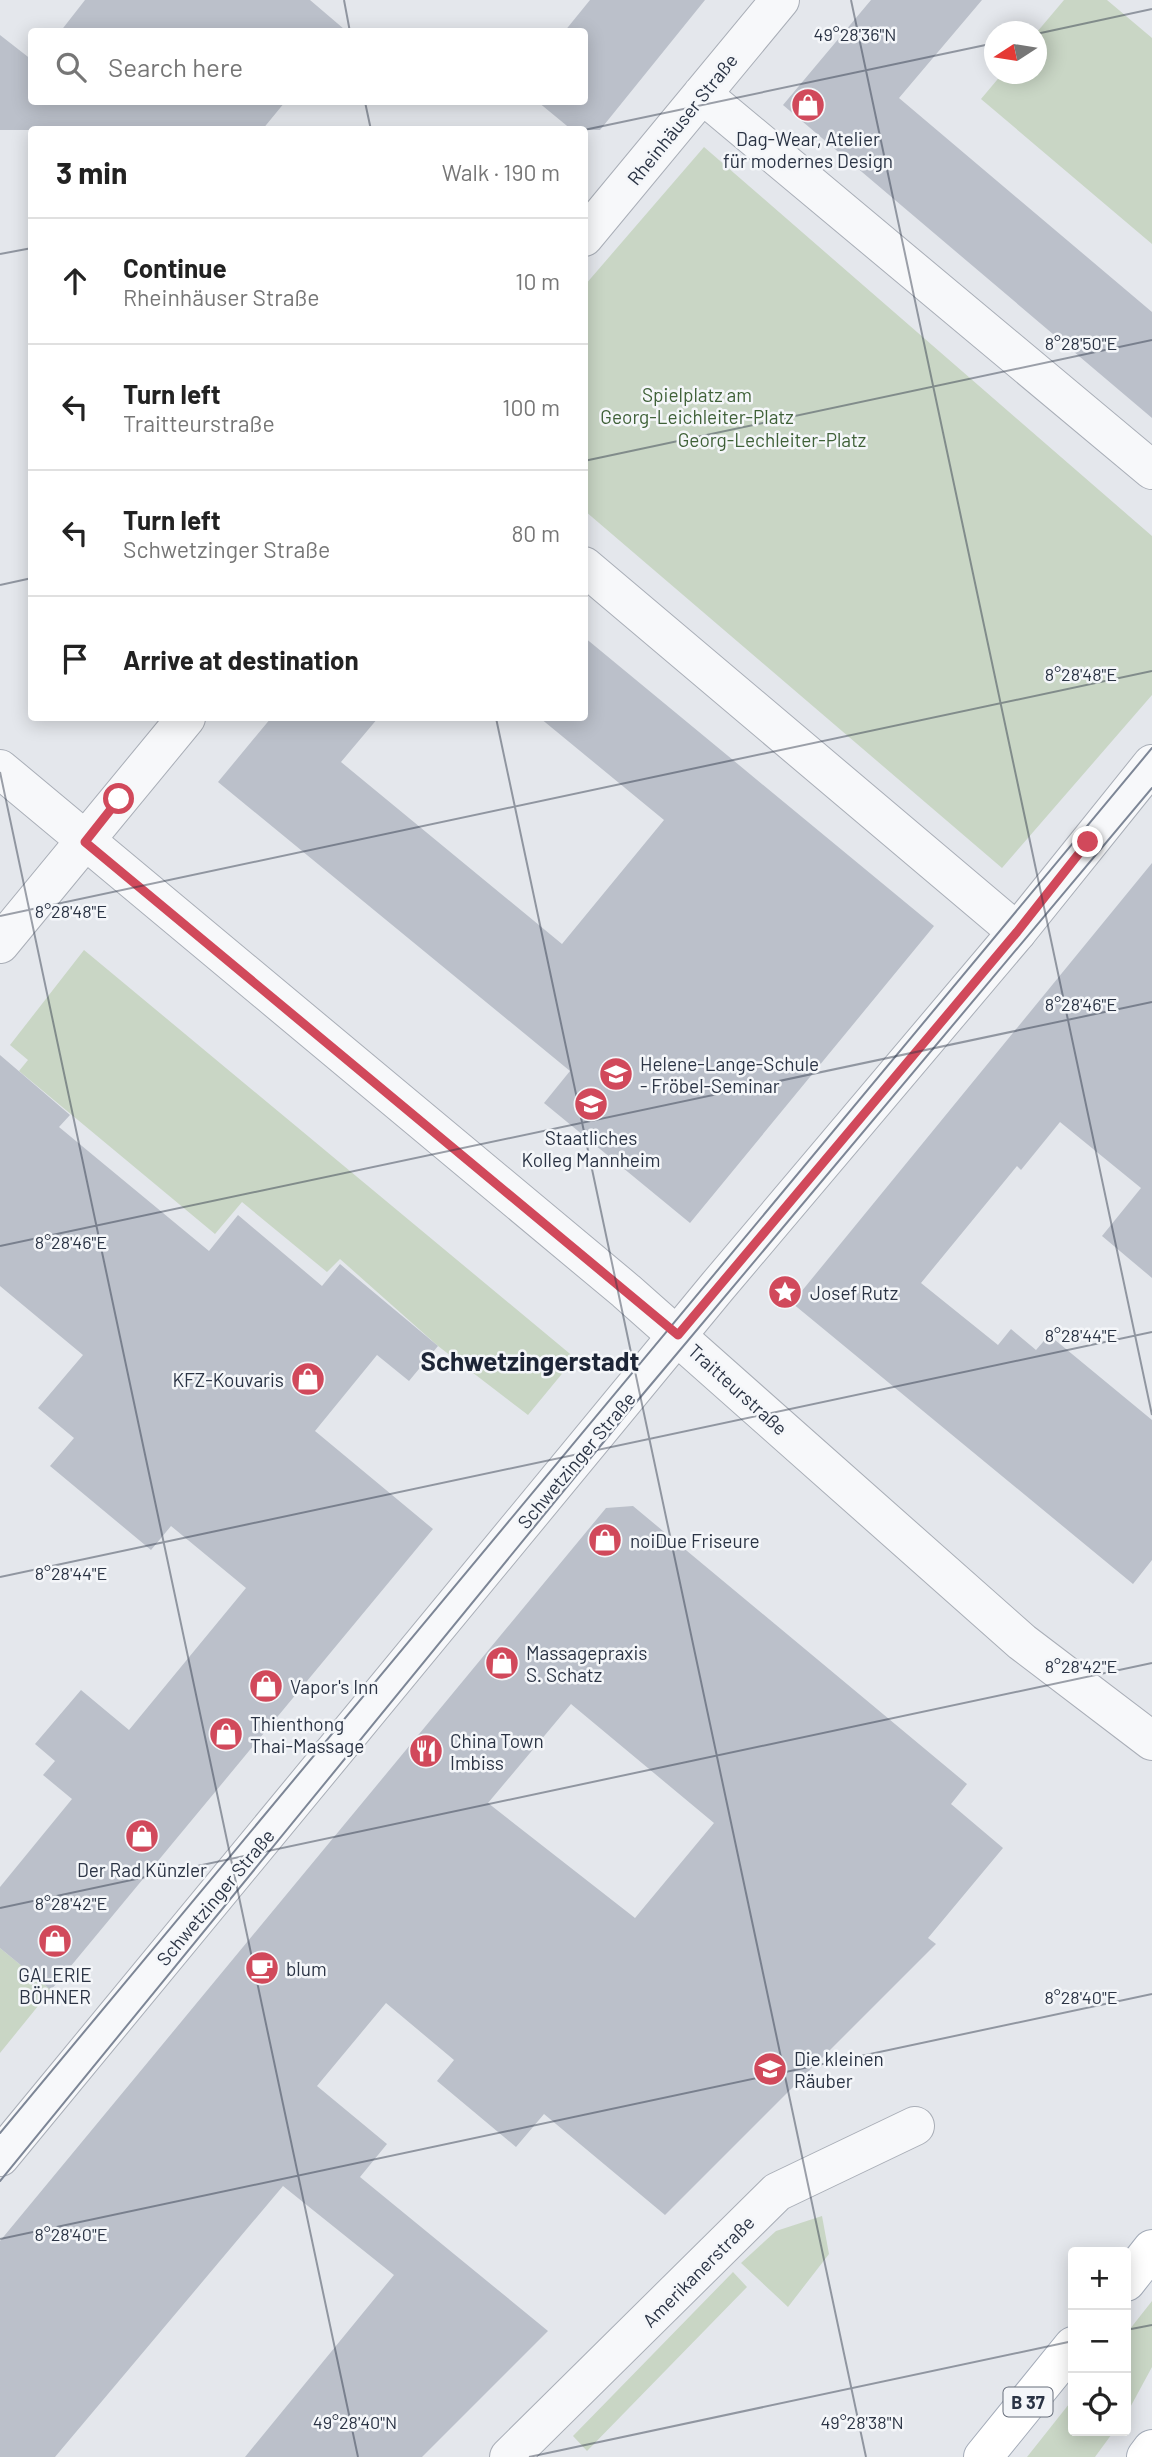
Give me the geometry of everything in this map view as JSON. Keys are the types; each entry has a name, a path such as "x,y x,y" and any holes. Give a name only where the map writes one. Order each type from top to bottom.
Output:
{"main road":[{"path":"1131,2275 1152,2249"},
{"name":"B 37","path":"984,2457 1068,2352"},
{"path":"1146,2457 1152,2449"}],"street":[{"name":"Rheinhäuser Straße","path":"588,232 780,0"},
{"path":"702,94 1152,470"},
{"path":"588,569 1017,932"},
{"path":"0,944 184,721"},
{"name":"Schwetzinger Straße","path":"0,2157 678,1335 1017,932 1152,764"},
{"name":"Traitteurstraße","path":"0,769 678,1335 1022,1642 1152,1741"},
{"name":"Amerikanerstraße","path":"509,2457 777,2192 915,2126"}],"green space":[{"path":"1064,0 1107,0 1152,38 1152,244 981,99 994,84 1047,84 1046,21"},
{"name":"Georg-Lechleiter-Platz","path":"704,147 1152,536 1152,695 1002,868 588,514 588,282"},
{"path":"84,950 575,1358 528,1415 438,1346 340,1259 327,1272 242,1202 215,1234 19,1071 28,1060 10,1045"},
{"path":"0,1948 51,1990 0,2053"},
{"path":"822,2216 829,2254 788,2307 741,2263 776,2231"},
{"path":"733,2272 747,2287 587,2451 573,2436"},
{"path":"1152,2301 1152,2367 1131,2406 1131,2373 1131,2328"},
{"path":"1068,2405 1068,2436 1110,2436 1095,2457 1027,2457"}],"building":[{"path":"85,0 310,0 343,28 63,28"},
{"path":"590,0 705,0 600,130 588,130 588,126 567,126 542,105 588,105 588,28 567,28"},
{"path":"871,0 982,0 899,98 1152,312 1152,418 783,105"},
{"path":"0,35 28,57 28,105 283,105 265,126 28,126 28,130 0,130"},
{"path":"588,640 934,926 690,1223 544,1103 570,1071 218,782 269,721 375,721 341,762 562,944 664,820 544,721 588,721"},
{"path":"1152,863 1152,1278 1102,1236 1141,1188 1060,1122 1021,1170 1017,1166 921,1283 998,1345 1011,1329 1036,1350 1049,1335 1152,1420 1152,1560 1133,1584 792,1303"},
{"path":"0,1055 70,1115 59,1127 209,1251 238,1215 322,1286 340,1264 438,1346 409,1381 377,1355 315,1431 433,1529 51,1990 0,1948 0,1887 72,1799 43,1775 55,1761 35,1744 81,1690 129,1730 246,1588 171,1526 151,1550 50,1466 74,1438 38,1408 83,1355 0,1286"},
{"path":"633,1506 967,1784 951,1804 1003,1848 928,1938 936,1944 665,2215 544,2114 516,2147 437,2081 454,2060 386,2003 317,2086 387,2144 360,2177 548,2331 422,2457 245,2457 394,2275 283,2186 55,2457 0,2457 0,2241 606,1508","holes":["571,1704 714,1823 635,1918 488,1803"]}],"tram line":[{"path":"0,2133 1152,748"},
{"path":"0,2181 633,1406 1152,788"}],"place":[{"name":"Dag-Wear, Atelier für modernes Design","path":"808,105"},
{"name":"Helene-Lange-Schule - Fröbel-Seminar","path":"616,1074"},
{"name":"Staatliches Kolleg Mannheim","path":"591,1104"},
{"name":"Josef Rutz","path":"785,1292"},
{"name":"KFZ-Kouvaris","path":"308,1379"},
{"name":"noiDue Friseure","path":"605,1540"},
{"name":"Massagepraxis S. Schatz","path":"502,1663"},
{"name":"Vapor's Inn","path":"266,1686"},
{"name":"Thienthong Thai-Massage","path":"226,1734"},
{"name":"China Town Imbiss","path":"426,1751"},
{"name":"Der Rad Künzler","path":"142,1836"},
{"name":"GALERIE BÖHNER","path":"55,1941"},
{"name":"blum","path":"262,1968"},
{"name":"Die kleinen Räuber","path":"770,2069"}],"district":[{"name":"Schwetzingerstadt","path":"530,1360"}],"route":[{"path":"119,799 85,842 678,1335 1017,932 1088,842"}],"park label":[{"name":"Spielplatz am Georg-Leichleiter-Platz","path":"697,405"}]}
